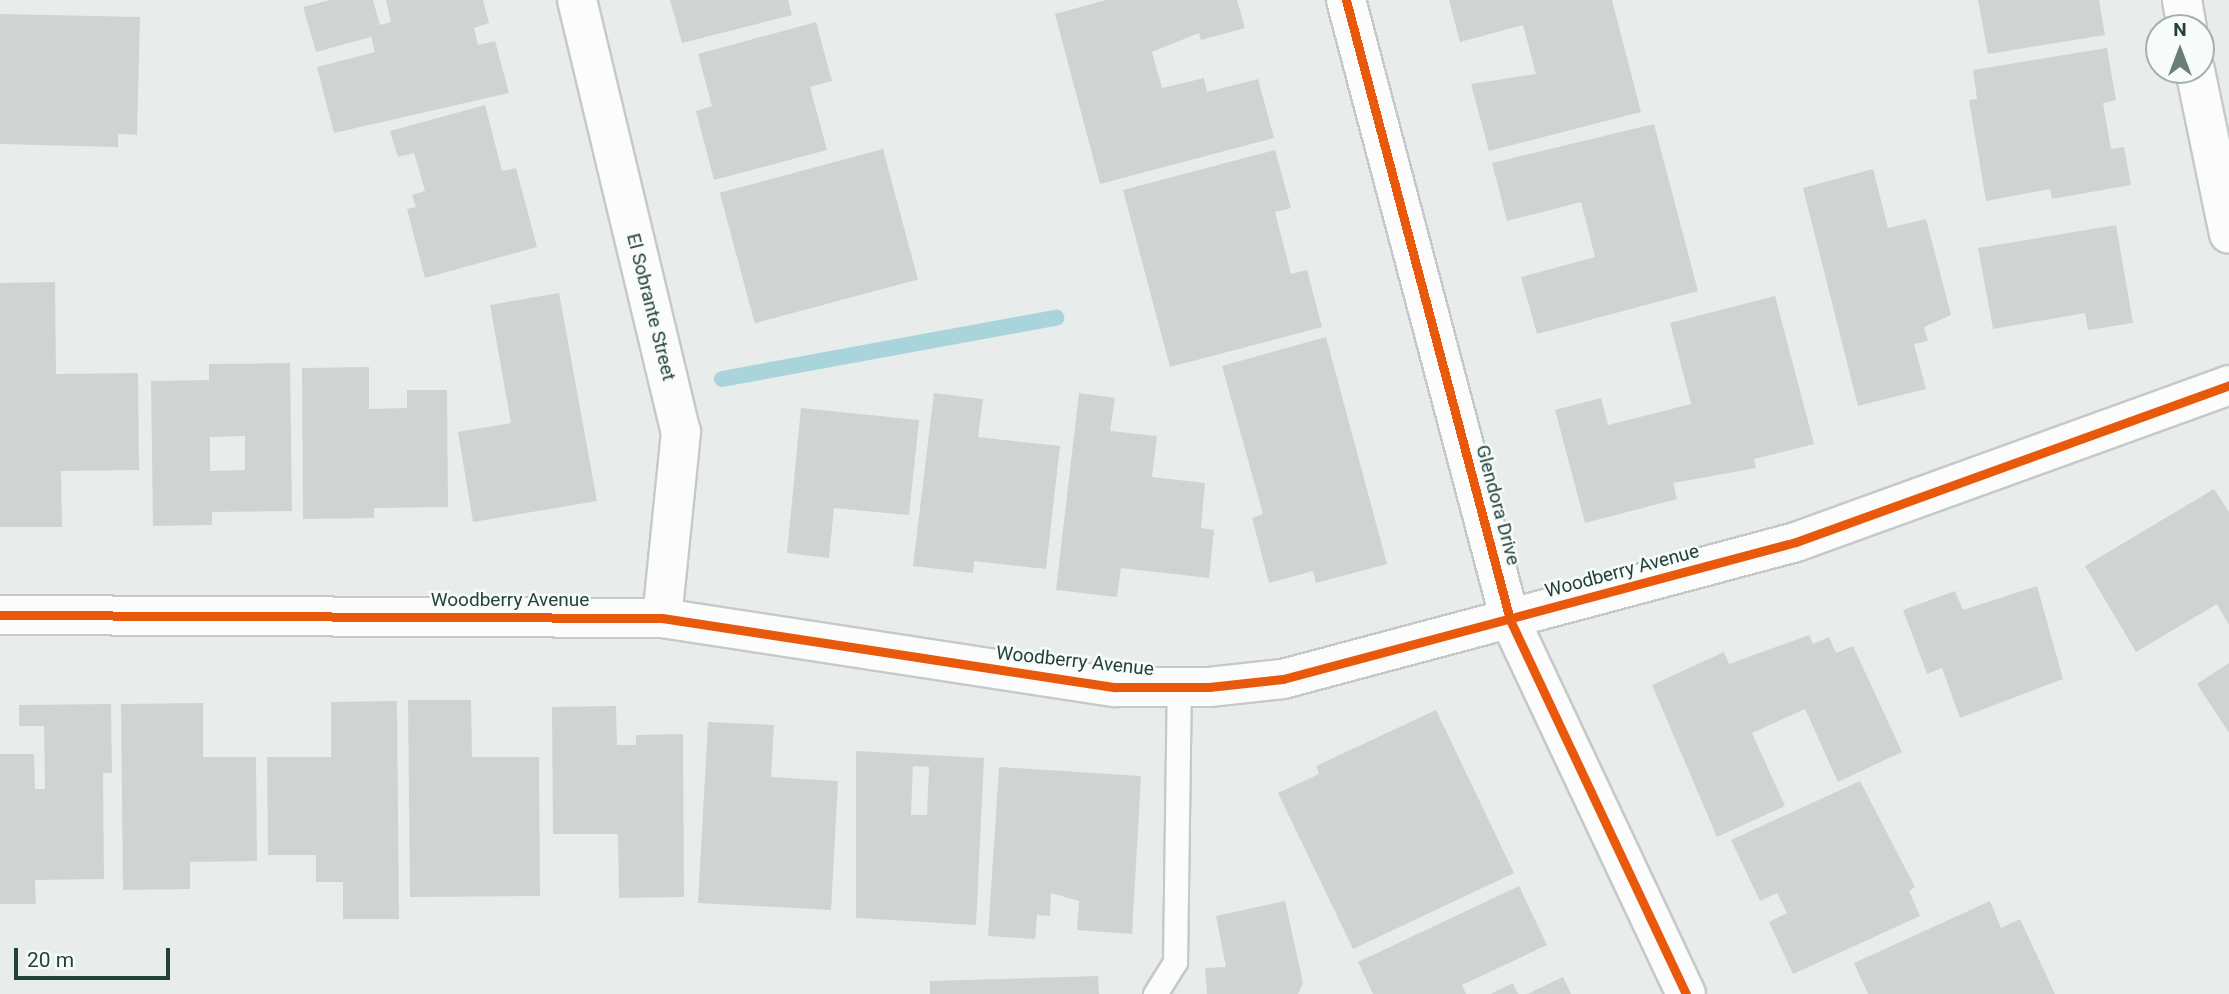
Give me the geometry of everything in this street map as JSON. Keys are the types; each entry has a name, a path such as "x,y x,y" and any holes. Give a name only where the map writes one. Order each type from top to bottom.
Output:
{"street":[{"name":"El Sobrante Street","path":"577,0 681,432 662,618"},
{"name":"Glendora Drive","path":"1346,0 1510,620 1685,994"},
{"path":"2198,84 2229,234"},
{"name":"Woodberry Avenue","path":"0,615 662,618 1115,687 1179,689 1283,679 1796,542 2229,384"}],"lane":[{"path":"1155,994 1175,962 1179,689"}],"building":[{"path":"330,0 373,0 380,25 391,22 386,0 483,0 489,23 474,28 478,45 495,41 509,93 334,133 317,67 375,52 371,37 316,52 303,7"},
{"path":"670,0 788,0 792,15 682,43"},
{"path":"1106,0 1237,0 1245,28 1201,40 1199,33 1152,52 1162,88 1204,78 1207,92 1258,79 1274,138 1100,184 1055,14"},
{"path":"1449,0 1612,0 1641,112 1489,151 1471,84 1536,74 1523,25 1460,42"},
{"path":"1978,0 2099,0 2105,35 1988,54"},
{"path":"0,14 140,17 137,135 118,134 118,147 0,144"},
{"path":"816,22 832,81 810,87 827,150 714,180 696,111 712,106 698,54"},
{"path":"2107,48 2116,100 2103,103 2111,149 2124,147 2131,185 2052,199 2050,189 1986,201 1969,100 1977,99 1973,70"},
{"path":"485,105 502,171 516,168 537,247 425,278 407,209 416,207 412,195 425,191 414,153 398,157 390,131"},
{"path":"1654,124 1698,291 1537,334 1521,277 1595,257 1581,202 1507,221 1492,163"},
{"path":"883,149 918,279 755,323 720,193"},
{"path":"1275,150 1291,208 1275,212 1291,274 1307,270 1322,327 1170,367 1123,190"},
{"path":"1873,169 1888,228 1926,219 1951,315 1924,327 1928,341 1914,344 1926,389 1858,406 1803,188"},
{"path":"2116,225 2133,323 2088,330 2085,313 1993,329 1978,248"},
{"path":"55,282 56,374 138,373 139,470 61,471 62,527 0,527 0,283"},
{"path":"559,293 597,501 473,522 458,432 511,423 490,305"},
{"path":"1775,296 1814,444 1754,459 1756,468 1673,483 1677,499 1585,523 1555,410 1601,398 1608,425 1691,404 1670,323"},
{"path":"1326,337 1387,564 1316,583 1313,571 1269,583 1252,518 1263,514 1222,366"},
{"path":"290,363 292,511 212,512 212,525 153,526 151,381 209,380 209,364","holes":["245,436 245,470 210,471 210,437"]},
{"path":"369,367 369,409 407,408 407,390 447,390 448,507 374,508 374,518 303,519 302,368"},
{"path":"934,393 983,399 978,437 1060,446 1046,569 974,561 973,573 913,566"},
{"path":"1079,393 1115,398 1110,431 1157,436 1152,477 1205,483 1201,528 1214,530 1209,578 1121,568 1117,597 1056,590"},
{"path":"801,408 919,420 909,515 834,508 829,558 787,553"},
{"path":"2214,489 2229,512 2229,625 2217,604 2136,652 2085,566"},
{"path":"2037,586 2063,679 1960,718 1942,668 1927,674 1903,610 1955,591 1963,610"},
{"path":"1809,635 1813,644 1829,637 1836,653 1853,646 1902,752 1838,782 1805,709 1752,733 1785,806 1717,837 1652,685 1724,652 1729,664"},
{"path":"2229,663 2229,733 2197,684"},
{"path":"408,700 471,700 472,757 539,757 540,896 410,897"},
{"path":"397,701 399,919 343,919 343,882 316,882 316,855 268,855 267,757 331,757 331,702"},
{"path":"203,703 203,757 256,757 257,861 190,862 190,889 123,890 121,704"},
{"path":"111,704 112,773 103,773 104,879 35,880 36,904 0,904 0,754 34,754 35,789 45,789 44,726 19,726 19,705"},
{"path":"616,706 617,745 636,745 636,735 683,734 684,897 619,898 618,834 553,834 552,707"},
{"path":"1436,710 1514,873 1353,949 1278,793 1319,774 1316,766"},
{"path":"708,722 774,725 771,777 838,781 831,910 698,903"},
{"path":"856,751 984,758 976,925 856,918","holes":["913,766 929,767 927,815 911,815"]},
{"path":"999,767 1141,776 1132,934 1077,930 1079,901 1051,893 1050,916 1037,915 1035,939 988,936"},
{"path":"1860,781 1915,887 1909,891 1920,916 1793,974 1769,922 1787,913 1777,893 1760,901 1731,840"},
{"path":"1519,886 1547,945 1462,985 1466,994 1373,994 1358,962"},
{"path":"1285,901 1303,983 1298,994 1207,994 1205,968 1226,967 1216,916"},
{"path":"1990,901 2001,928 2020,919 2055,994 1868,994 1854,963"},
{"path":"1098,976 1099,994 930,994 930,981"},
{"path":"1563,977 1571,994 1527,994"},
{"path":"1513,983 1518,994 1490,994"}],"waterway":[{"path":"722,379 1056,318"}],"cycle path":[{"path":"1346,0 1510,620 1686,994"},
{"path":"0,615 662,618 1115,687 1209,687 1283,679 1796,542 2229,385"}]}
